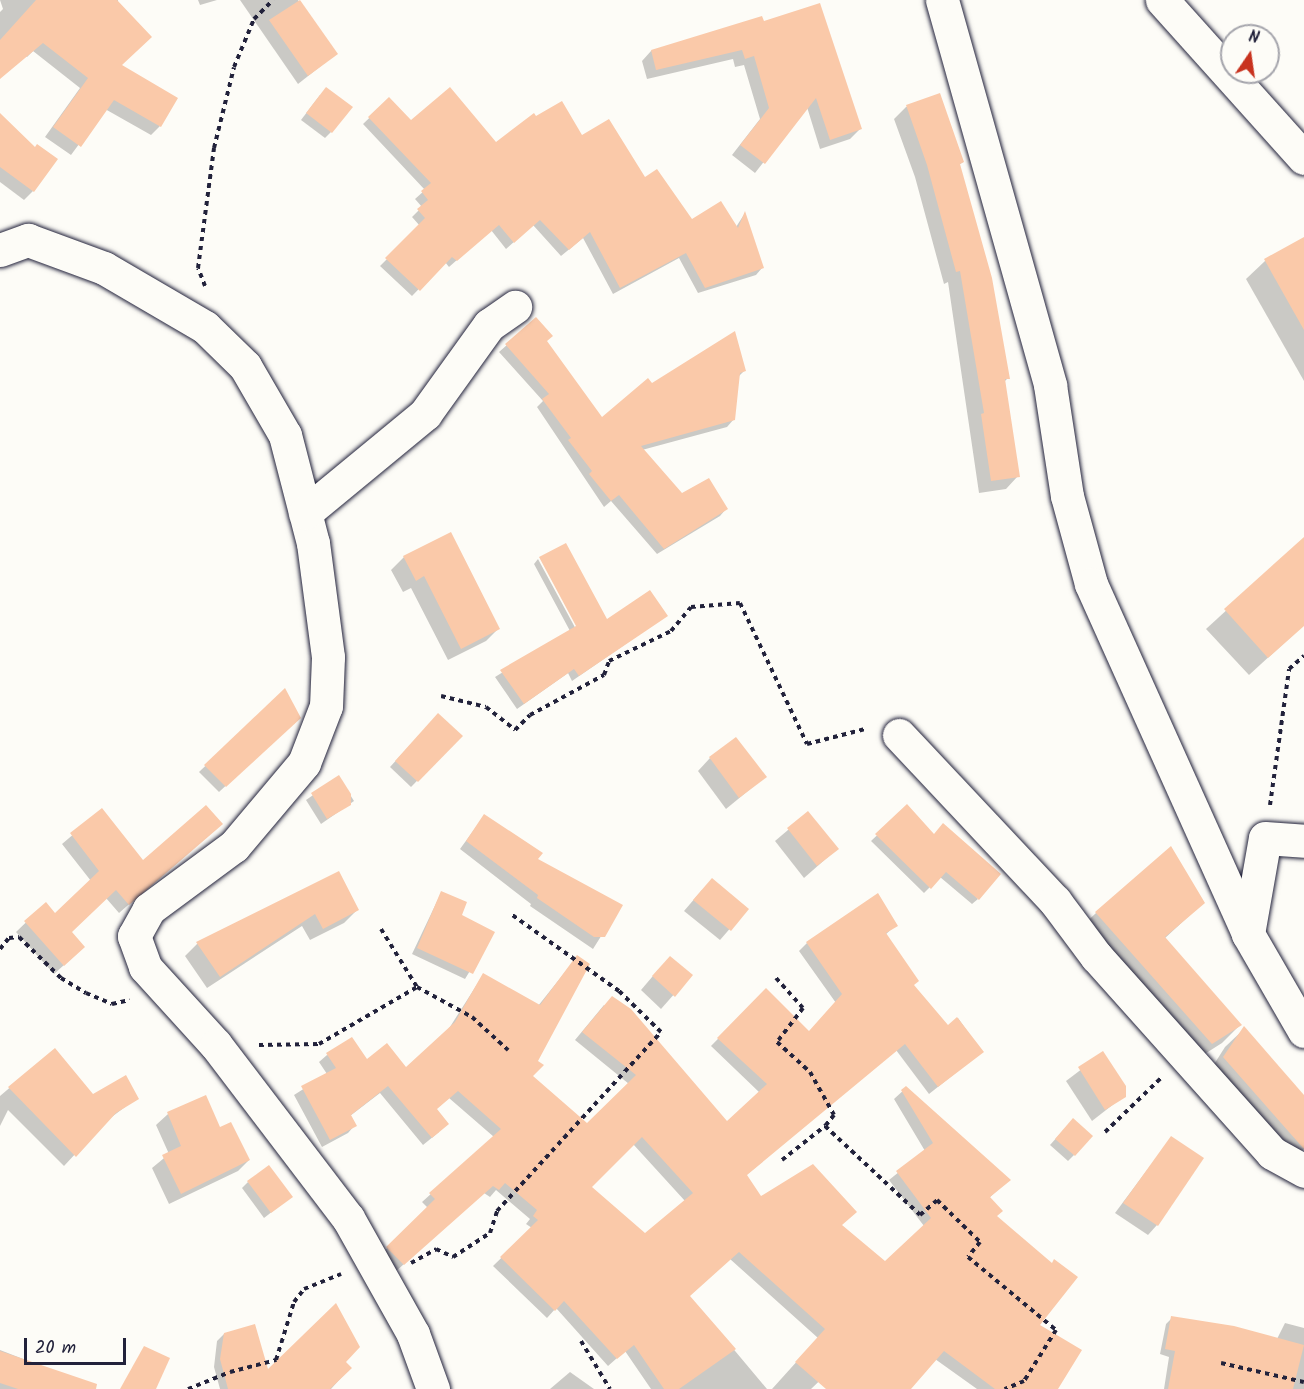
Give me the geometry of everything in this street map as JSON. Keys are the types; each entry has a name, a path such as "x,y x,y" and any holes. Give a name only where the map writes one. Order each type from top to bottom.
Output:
{"street":[{"path":"942,0 1050,385 1067,496 1091,584 1248,934 1304,1031"},
{"path":"1162,0 1304,158"},
{"path":"0,250 28,240 94,264 205,327 245,366 285,435 305,513 328,657 326,706 304,763 234,846 148,909 134,936 145,967 216,1045 348,1218 413,1334 433,1389"},
{"path":"305,513 425,414 489,325 515,307"},
{"path":"899,735 1055,901 1096,956 1272,1153 1304,1171"},
{"path":"1248,934 1265,838 1304,841"}],"path":[{"path":"207,290 198,268 214,148 238,57 254,19 273,0"},
{"path":"441,696 486,707 516,730 530,715 604,675 609,661 671,632 691,607 740,603 807,744 874,727 899,735"},
{"path":"1265,838 1289,669 1304,656"},
{"path":"188,1389 230,1372 276,1360 294,1302 304,1290 377,1270 436,1249 453,1257 490,1233 497,1211 661,1032 619,991 512,914"},
{"path":"381,929 417,987 472,1017 508,1050"},
{"path":"0,949 9,938 19,937 62,978 112,1004 169,993"},
{"path":"776,978 802,1008 777,1042 815,1081 834,1115 825,1126 782,1160"},
{"path":"216,1045 319,1044 417,987"},
{"path":"1106,1132 1148,1094 1181,1052"},
{"path":"825,1126 920,1215 937,1200 980,1242 968,1257 1056,1330 1024,1381 1005,1389"},
{"path":"581,1341 610,1389"},
{"path":"1221,1363 1304,1382"}],"building":[{"path":"36,0 117,0 152,37 122,65 178,98 161,127 114,100 81,147 53,127 88,78 43,43 0,79 0,40"},
{"path":"300,0 338,54 308,76 269,20"},
{"path":"820,3 862,129 830,140 816,98 765,164 740,145 769,108 754,56 745,59 742,50 656,70 651,50 762,16 764,21"},
{"path":"326,87 353,107 332,133 306,113"},
{"path":"450,87 496,142 534,113 536,116 562,101 582,135 609,119 645,177 657,169 692,219 721,201 738,228 745,211 764,268 705,288 686,253 620,288 590,232 569,250 540,220 514,243 499,225 457,261 452,257 420,291 385,258 425,218 417,209 428,200 421,191 431,183 368,117 389,97 411,120"},
{"path":"940,93 964,162 960,164 992,278 1010,379 1005,379 1020,477 991,481 981,414 984,413 960,271 956,272 927,165 906,105"},
{"path":"0,113 35,147 37,144 58,159 34,192 0,167"},
{"path":"1304,237 1304,330 1264,259"},
{"path":"536,317 553,336 547,341 602,417 648,378 652,383 735,331 746,371 740,373 735,420 641,446 682,493 709,478 728,509 664,549 619,495 611,501 589,474 592,471 568,440 571,438 542,399 549,394 505,344"},
{"path":"451,532 500,629 461,649 424,576 416,581 403,556"},
{"path":"1304,537 1304,626 1268,658 1224,609"},
{"path":"566,543 607,619 650,590 668,616 579,676 574,669 524,704 500,670 576,626 539,557"},
{"path":"285,688 301,718 226,787 204,765"},
{"path":"438,713 463,736 418,782 395,761"},
{"path":"736,737 767,777 739,798 709,757"},
{"path":"339,775 351,794 351,805 327,819 311,793"},
{"path":"907,804 934,834 943,823 1001,874 979,900 946,872 931,889 875,834"},
{"path":"206,805 223,824 129,905 116,890 72,932 85,947 64,966 24,921 46,902 55,913 99,871 70,833 102,808 143,860"},
{"path":"808,811 839,849 817,866 787,828"},
{"path":"484,814 543,853 538,859 623,905 605,937 594,937 537,898 538,895 466,841"},
{"path":"1171,846 1205,903 1165,937 1242,1025 1212,1044 1095,912"},
{"path":"339,871 359,910 323,929 315,914 220,977 196,942"},
{"path":"712,878 749,909 731,931 693,900"},
{"path":"441,891 467,902 462,915 495,932 473,974 417,948"},
{"path":"878,893 898,926 886,933 919,981 914,985 948,1025 957,1017 984,1052 938,1087 905,1044 747,1175 761,1196 813,1164 857,1212 842,1225 885,1261 931,1218 896,1171 933,1143 901,1090 906,1086 1011,1180 990,1197 1003,1211 997,1216 1052,1263 1054,1259 1078,1277 1040,1325 1082,1350 1058,1389 995,1389 944,1351 911,1389 826,1389 795,1362 825,1329 739,1252 690,1296 736,1349 679,1389 664,1389 634,1345 617,1359 564,1301 555,1311 500,1257 538,1220 533,1216 537,1210 505,1183 499,1190 493,1186 404,1265 386,1247 435,1199 429,1193 501,1129 458,1091 437,1109 449,1124 432,1138 388,1086 351,1115 357,1126 330,1140 301,1086 336,1068 326,1053 352,1037 367,1059 387,1043 406,1067 455,1022 483,973 540,1005 577,955 590,964 538,1061 544,1065 533,1076 587,1123 636,1075 582,1032 612,996 631,1009 727,1121 767,1084 717,1038 766,988 809,1031 842,994 806,942","holes":["642,1137 693,1193 645,1233 592,1187"]},
{"path":"670,956 693,975 675,997 652,976"},
{"path":"1244,1026 1304,1095 1304,1149 1223,1057"},
{"path":"55,1048 93,1094 126,1075 139,1099 116,1113 76,1157 8,1087"},
{"path":"1103,1051 1126,1086 1126,1097 1105,1110 1078,1067"},
{"path":"206,1095 220,1127 231,1122 250,1160 181,1194 162,1155 181,1146 167,1112"},
{"path":"1073,1118 1093,1136 1075,1156 1055,1139"},
{"path":"1171,1136 1204,1158 1158,1226 1123,1203"},
{"path":"269,1165 293,1197 271,1213 247,1181"},
{"path":"336,1303 360,1347 346,1362 352,1368 330,1389 228,1389 220,1359 224,1333 255,1324 268,1369"},
{"path":"1171,1316 1234,1326 1304,1345 1293,1389 1168,1389 1175,1351 1165,1349"},
{"path":"144,1346 170,1358 156,1389 120,1389"},
{"path":"0,1351 97,1384 96,1389 18,1389 0,1383"}]}
